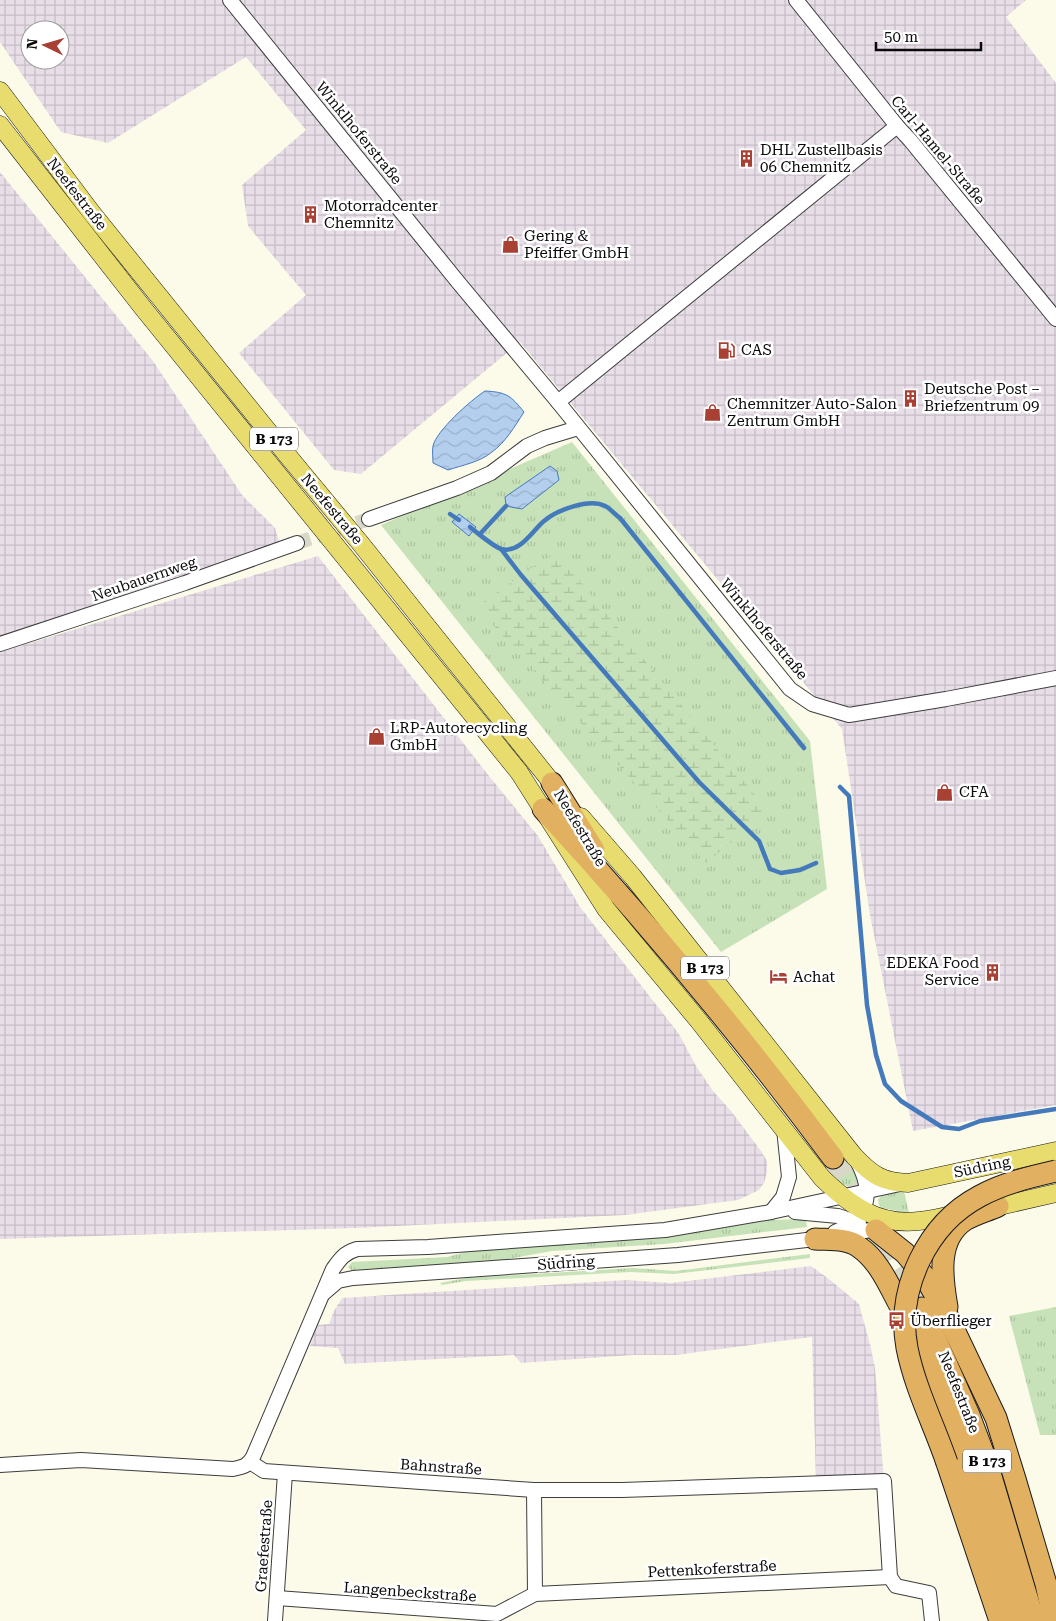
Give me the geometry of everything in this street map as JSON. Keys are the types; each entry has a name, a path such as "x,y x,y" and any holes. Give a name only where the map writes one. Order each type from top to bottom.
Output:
{"highway":[{"name":"Neefestraße","path":"552,783 615,888"},
{"name":"Neefestraße","path":"543,809 615,888 738,1037 833,1158"},
{"path":"1000,1621 948,1463 917,1385 907,1346 905,1322 907,1301 916,1269 924,1251 949,1219 978,1196 1004,1185 1056,1171"},
{"path":"948,1317 942,1268 944,1250 953,1233 964,1220 998,1206"},
{"path":"876,1230 905,1253 925,1277 948,1317 996,1418 1046,1584 1054,1621"},
{"path":"815,1239 844,1240 858,1246 868,1254 881,1270 918,1338 952,1421 1016,1621"},
{"name":"Neefestraße","path":"922,1308 955,1380 987,1463 1034,1621"}],"main road":[{"name":"Neefestraße","path":"0,91 50,160 109,235 361,544 552,783"},
{"name":"Neefestraße","path":"0,125 142,308 519,772 606,909 784,1128 822,1178 859,1216"},
{"name":"B 173","path":"552,783 633,877 854,1156"},
{"name":"Südring","path":"854,1156 868,1170 881,1179 893,1182 908,1182 1056,1151"},
{"name":"Südring","path":"859,1216 918,1222 1056,1193"}],"street":[{"name":"Winklhoferstraße","path":"230,0 790,689 812,704 850,715 946,700 1056,678"},
{"name":"Carl-Hamel-Straße","path":"796,0 1056,319"},
{"path":"558,402 897,126"},
{"path":"369,519 457,488 491,473 527,446 545,438 578,428"},
{"name":"Neubauernweg","path":"0,644 185,583 297,543"},
{"path":"770,1212 783,1197 789,1177 784,1128"},
{"path":"854,1156 864,1174 868,1191 866,1202 859,1216"},
{"name":"Südring","path":"250,1462 333,1270 347,1252 356,1249 428,1247 665,1230 770,1212 908,1182"},
{"name":"Südring","path":"770,1212 810,1212 838,1216 859,1216"},
{"name":"Südring","path":"815,1239 838,1231 859,1216"},
{"name":"Neefestraße","path":"859,1216 876,1230"},
{"name":"Südring","path":"322,1295 338,1282 353,1278 678,1255 815,1239 918,1222"},
{"path":"0,1464 81,1460 233,1469 244,1467 250,1462"},
{"name":"Bahnstraße","path":"250,1462 264,1471 534,1490 622,1490 884,1481 890,1577"},
{"name":"Graefestraße","path":"275,1621 286,1473"},
{"path":"534,1490 535,1594"},
{"path":"890,1577 896,1586 929,1594 932,1621"},
{"name":"Pettenkoferstraße","path":"535,1594 890,1577"},
{"name":"Langenbeckstraße","path":"277,1598 497,1618 535,1594"}],"shaded area":[{"path":"0,0 1026,0 1006,17 1056,83 1056,1105 913,1131 870,915 842,729 520,342 361,474 334,470 239,353 306,295 248,226 242,185 306,130 246,57 108,143 61,132 0,42"},
{"path":"0,172 153,361 242,495 275,528 280,544 0,638"},
{"path":"318,556 485,771 538,836 580,907 679,1034 696,1066 713,1091 731,1111 761,1151 767,1161 767,1172 764,1183 759,1190 738,1200 625,1215 356,1228 0,1239 0,652"},
{"path":"811,1266 859,1304 875,1368 884,1481 816,1483 812,1337 676,1355 633,1355 521,1363 514,1355 345,1364 338,1348 310,1346 317,1325 329,1324 342,1298 626,1280 671,1283"}],"green space":[{"path":"572,442 810,741 827,889 721,952 381,525"},
{"path":"556,552 769,812 706,863 477,607"},
{"path":"854,1166 860,1184 849,1187 834,1179"},
{"path":"904,1191 909,1213 882,1208 879,1205 878,1200 881,1196"},
{"path":"806,1219 807,1227 664,1244 552,1251 497,1261 428,1268 352,1271 348,1267 352,1262 447,1257 469,1251 664,1237 768,1220"},
{"path":"874,1239 897,1253 883,1262 872,1243"},
{"path":"810,1254 810,1258 674,1274 630,1272 466,1281 442,1285 440,1283 466,1278 633,1268 676,1271"},
{"path":"1056,1307 1056,1435 1040,1435 1009,1316"}],"water":[{"path":"485,391 499,392 508,396 524,412 509,434 497,448 477,461 448,470 433,463 433,446 440,432 463,408"},
{"path":"550,466 557,471 559,480 522,509 506,506 505,497"},
{"path":"459,514 476,527 469,536 452,522"}],"waterway":[{"path":"470,527 498,548 508,550 520,545 544,521 565,509 591,503 607,507 620,518 804,748"},
{"path":"480,534 506,506"},
{"path":"450,514 459,520"},
{"path":"501,549 521,575 699,782 759,841 770,869 781,873 800,870 816,863"},
{"path":"840,787 849,796 867,1005 876,1055 885,1084 901,1101 942,1127 959,1129 980,1121 1056,1109"}],"tunnel":[{"path":"297,543 369,519"},
{"path":"833,1158 917,1299"}],"place":[{"name":"DHL Zustellbasis 06 Chemnitz","path":"746,159"},
{"name":"Motorradcenter Chemnitz","path":"310,215"},
{"name":"Gering & Pfeiffer GmbH","path":"510,245"},
{"name":"CAS","path":"727,350"},
{"name":"Deutsche Post – Briefzentrum 09","path":"910,398"},
{"name":"Chemnitzer Auto-Salon Zentrum GmbH","path":"713,413"},
{"name":"LRP-Autorecycling GmbH","path":"376,737"},
{"name":"CFA","path":"945,792"},
{"name":"EDEKA Food Service","path":"993,972"},
{"name":"Achat","path":"779,977"},
{"name":"Überflieger","path":"896,1321"}]}
